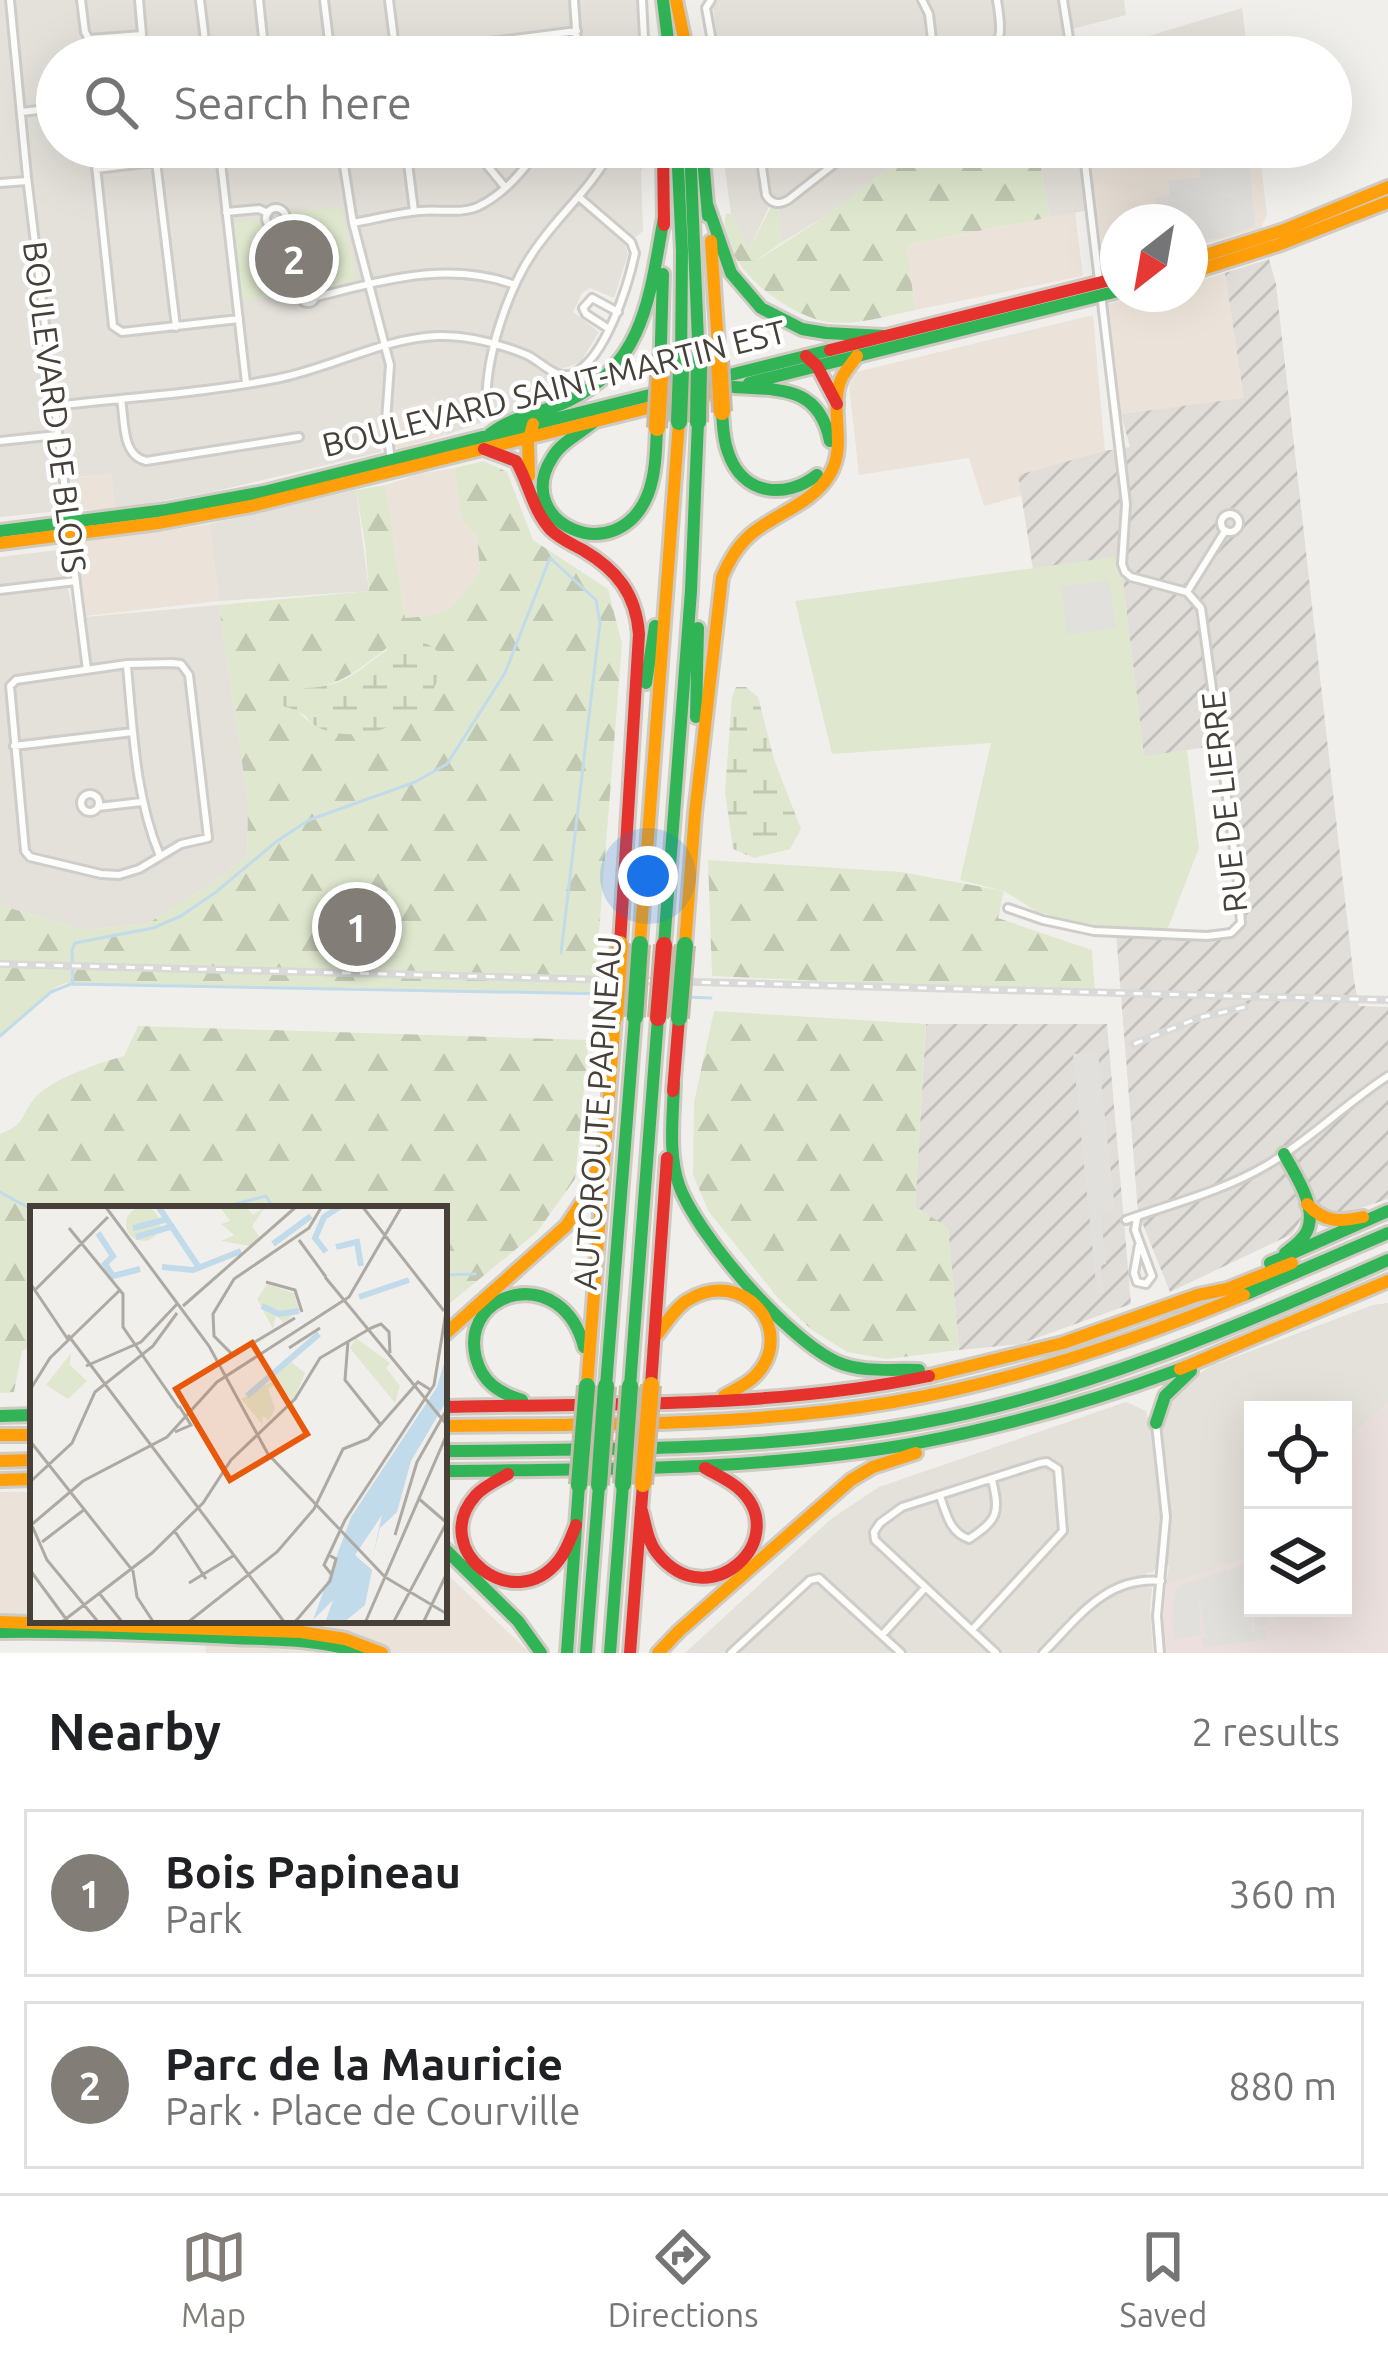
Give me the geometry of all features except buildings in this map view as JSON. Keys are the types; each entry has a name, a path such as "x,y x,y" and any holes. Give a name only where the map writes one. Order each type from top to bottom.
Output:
{"main road":[{"path":"675,0 681,36"},
{"path":"596,421 557,450 544,480 548,506 556,519 588,536 621,529 640,509 652,477 660,375 663,168"},
{"name":"AUTOROUTE PAPINEAU","path":"610,1653 691,591 692,427 678,168"},
{"name":"AUTOROUTE PAPINEAU","path":"690,168 690,368"},
{"path":"704,168 722,412 730,460 756,488 775,492 811,481 830,448 826,422 816,405 787,390 734,387"},
{"path":"1208,254 1284,230 1388,187"},
{"path":"1208,267 1388,202"},
{"path":"707,204 727,266 764,310 785,323 815,332 884,336"},
{"path":"567,1653 639,634 636,606 625,584 611,568 550,529 516,461 487,442 503,422 579,395 621,360 637,338 647,311 664,217"},
{"name":"BOULEVARD SAINT-MARTIN EST","path":"531,431 596,421 734,387 884,336 1100,289"},
{"name":"BOULEVARD SAINT-MARTIN EST","path":"0,543 392,466 812,361 857,356 1100,289"},
{"path":"630,1653 695,813 724,572 746,538 831,475 840,442 840,381 857,356"},
{"path":"812,361 837,405"},
{"path":"692,427 695,813"},
{"name":"AUTOROUTE PAPINEAU","path":"586,1653 670,549 692,427"},
{"path":"531,431 532,494"},
{"name":"BOULEVARD SAINT-MARTIN EST","path":"0,531 69,528"},
{"path":"627,847 652,641 670,549"},
{"path":"674,1084 674,1161 684,1198 703,1230 786,1325 815,1351 850,1366 956,1371"},
{"path":"447,1332 566,1226 587,1193 604,1148"},
{"path":"1276,1261 1306,1233 1309,1219 1284,1154"},
{"path":"1306,1203 1319,1217 1333,1222 1386,1212"},
{"path":"447,1407 712,1401 844,1390 956,1371 1089,1335 1198,1294 1386,1212"},
{"path":"447,1426 788,1416 949,1392 1149,1335 1388,1233"},
{"path":"1198,1294 1227,1289 1320,1254 1356,1246"},
{"path":"447,1451 760,1443 955,1417 1141,1364 1388,1260"},
{"path":"658,1653 851,1480 879,1464 1107,1396 1202,1362 1388,1281"},
{"path":"654,1340 674,1307 698,1291 730,1288 756,1303 770,1330 766,1362 748,1385 712,1401"},
{"path":"535,1405 501,1392 480,1371 474,1340 487,1310 521,1293 551,1298 574,1318 589,1359"},
{"path":"1315,1313 1388,1298"},
{"path":"1156,1423 1165,1396 1202,1362"},
{"path":"1107,1396 1144,1402 1156,1423"},
{"path":"447,1471 699,1466 833,1456 979,1431"},
{"path":"0,1461 30,1460"},
{"path":"641,1508 652,1546 672,1568 702,1579 732,1572 746,1559 754,1542 753,1507 736,1483 699,1466"},
{"path":"520,1469 484,1485 465,1508 463,1542 477,1567 506,1582 537,1578 557,1563 576,1525"},
{"path":"0,1480 30,1479"},
{"path":"447,1551 518,1621 541,1653"},
{"path":"121,1623 338,1637 382,1653"},
{"path":"0,1632 280,1640 332,1644 362,1653"}],"street":[{"name":"BOULEVARD DE BLOIS","path":"10,0 27,181 87,670"},
{"path":"81,0 87,36"},
{"path":"129,36 142,35 139,0"},
{"path":"200,0 204,36"},
{"path":"260,0 264,36"},
{"path":"324,0 328,36"},
{"path":"389,0 394,36"},
{"path":"574,0 578,36"},
{"path":"642,0 644,36"},
{"path":"710,36 706,8 711,0"},
{"path":"922,0 932,36"},
{"path":"997,0 1000,36"},
{"path":"1063,0 1069,36"},
{"path":"537,36 578,31"},
{"path":"21,112 36,110"},
{"path":"104,168 96,169 113,326 122,332 239,319"},
{"path":"158,168 176,327"},
{"path":"221,168 246,383"},
{"path":"344,168 352,223 386,345 392,466"},
{"path":"409,168 414,211"},
{"path":"489,168 505,187"},
{"path":"352,223 414,211 475,208 494,197 522,168"},
{"path":"485,396 515,285 538,244 580,198 599,168"},
{"path":"762,168 766,195 779,203 829,168"},
{"path":"1087,168 1100,239"},
{"path":"0,183 27,181"},
{"path":"54,406 246,383 328,366 386,345 448,336 496,345 566,376 585,365 609,328 635,257 627,237 580,198"},
{"path":"226,212 259,208 268,213"},
{"path":"316,297 444,272 486,276 515,285"},
{"path":"609,328 586,314 584,306 592,298 618,312"},
{"path":"1111,312 1126,504 1125,572 1187,592 1225,531"},
{"path":"122,399 129,451 136,459 299,437"},
{"path":"0,441 57,435"},
{"path":"0,590 76,580"},
{"name":"RUE DE LIERRE","path":"1008,908 1094,931 1207,936 1231,933 1241,922 1204,618 1202,608 1187,592"},
{"path":"127,664 142,802 160,856"},
{"path":"127,664 182,664 189,675 208,838 181,844 119,875 31,857 25,851 10,686 16,680 127,664"},
{"path":"14,746 133,732"},
{"path":"98,807 142,802"},
{"path":"1126,1220 1217,1190 1261,1169 1388,1076"},
{"path":"1139,1245 1134,1277 1146,1284 1152,1276 1134,1225 1140,1215"},
{"path":"1156,1423 1166,1516 1156,1616 1160,1653"},
{"path":"973,1630 1063,1531 1058,1469 1053,1465 1040,1463 902,1507 874,1532 875,1540 996,1653"},
{"path":"940,1495 950,1524 969,1539 995,1516 998,1507 992,1480"},
{"path":"731,1653 810,1580 819,1579 901,1653"},
{"path":"1043,1653 1117,1585 1161,1581"},
{"path":"882,1635 926,1588"}],"shaded area":[{"path":"0,0 636,0 638,36 36,36 36,168 643,168 643,231 625,246 628,254 614,298 590,288 582,293 573,312 599,332 580,363 560,369 556,390 531,405 446,435 434,398 380,416 381,452 212,492 115,509 111,474 57,479 59,511 0,517"},
{"path":"703,0 1124,0 1126,15 1068,30 1068,36 717,36 713,7"},
{"path":"1242,8 1245,36 1149,36"},
{"path":"725,168 889,168 781,243 781,197 774,196 749,249 731,214"},
{"path":"1041,168 1086,168 1091,210 1050,217"},
{"path":"1088,168 1261,168 1267,215 1261,228 1208,243 1208,204 1100,204 1100,234"},
{"path":"1199,168 1250,168 1255,226 1208,240 1208,204 1156,204 1155,197 1170,196 1169,181 1200,177"},
{"path":"1075,212 1083,276 915,310 907,245"},
{"path":"1269,259 1276,284 1354,980 1359,1006 1388,1007 1388,1199 1336,1216 1315,1206 1300,1213 1292,1234 1170,1292 1138,1212 1116,932 1207,936 1231,933 1241,923 1219,745 1144,757 1120,557 1033,569 1018,475 1130,447 1121,414 1244,398 1225,273"},
{"path":"1225,273 1245,399 1121,414 1109,312 1208,312 1208,278"},
{"path":"1093,315 1105,451 1019,475 1023,495 984,506 969,458 859,475 849,386 856,372"},
{"path":"434,398 445,435 399,449 393,446 391,412"},
{"path":"454,468 461,520 477,537 480,570 450,608 405,618 386,485"},
{"path":"111,473 115,509 75,510 70,479"},
{"path":"356,490 369,591 219,601 209,524"},
{"path":"209,524 219,601 86,616 76,543"},
{"path":"65,549 65,576 75,618 219,605 248,803 247,856 147,924 83,930 0,905 0,557"},
{"path":"1109,580 1116,628 1067,635 1061,586"},
{"path":"926,1024 1107,1024 1131,1304 1020,1344 959,1350 948,1228 915,1207"},
{"path":"1098,1053 1115,1210 1101,1214 1104,1293 1097,1293 1073,1054"},
{"path":"1388,1303 1388,1403 1352,1436 1352,1401 1244,1401 1244,1560 1166,1585 1169,1566 1146,1573 1146,1587 1152,1588 1153,1653 685,1653 831,1519 879,1487 1126,1402 1146,1411 1151,1431 1162,1431 1162,1419 1177,1388 1211,1366"},
{"path":"1388,1403 1388,1653 1165,1653 1166,1585 1244,1560 1244,1617 1352,1617 1352,1436"},
{"path":"0,1492 30,1492 30,1618 0,1618"},
{"path":"1244,1564 1244,1617 1251,1617 1252,1629 1247,1630 1265,1629 1266,1640 1203,1647 1202,1637 1209,1635 1204,1634 1198,1589 1201,1635 1174,1639 1172,1615 1180,1585"},
{"path":"447,1574 530,1653 329,1653 328,1623 447,1623"},
{"path":"1253,1617 1268,1617 1269,1625 1255,1628"},
{"path":"205,1644 329,1653 206,1653"}],"green space":[{"path":"889,168 1041,168 1050,217 907,245 915,310 846,323 806,316 771,295 740,265 725,230 726,213 731,214 758,260"},
{"path":"772,205 778,207 781,243 757,260 749,249"},
{"path":"341,207 358,283 318,292 305,283 296,285 292,294 240,300 230,223 260,219 264,230 280,232 290,223 292,212"},
{"path":"484,461 507,472 533,540 608,589 622,644 594,994 65,983 0,1036 0,905 83,930 147,924 247,856 248,803 219,605 369,591 356,490 386,485 405,618 450,608 480,570 477,537 461,520 454,468","holes":["388,647 370,733 318,727 300,713 285,689 315,688 341,680"]},
{"path":"1120,556 1144,756 1187,750 1199,848 1168,928 1072,922 1036,911 1004,891 960,880 991,743 832,754 795,601"},
{"path":"409,640 435,649 440,672 424,703 388,727 362,734 332,732 296,710 272,704 267,696 273,690 341,681"},
{"path":"736,687 746,687 758,697 774,759 801,829 790,849 754,858 733,849 725,792"},
{"path":"708,860 901,872 1004,891 998,918 1092,950 1095,993 712,976"},
{"path":"714,1011 926,1024 915,1206 948,1228 959,1350 887,1359 847,1352 812,1330 778,1298 709,1212 693,1175 694,1102"},
{"path":"138,1026 589,1040 575,1179 537,1232 447,1306 447,1206 30,1206 30,1347 22,1351 14,1392 0,1393 0,1134 18,1123 34,1099 51,1085 124,1056"}],"waterway":[{"path":"73,984 75,943 153,928 181,916 309,820 415,782 447,764 505,673 550,558 596,600 600,623 561,953"},
{"path":"0,1036 51,992 71,984 610,994"},
{"path":"685,997 711,998"},
{"path":"0,1192 30,1208"},
{"path":"228,1206 266,1196 272,1206"},
{"path":"447,1275 475,1274"}],"railway":[{"path":"0,964 1388,1000"},
{"path":"1134,1044 1198,1018 1245,1007"}],"traffic: fast":[{"path":"663,0 667,36"},
{"path":"678,168 681,370"},
{"path":"691,168 699,365"},
{"path":"704,168 708,216"},
{"path":"707,204 731,273 761,308 802,329 884,336"},
{"path":"490,434 568,401 614,367 640,323 664,217"},
{"path":"660,375 663,274"},
{"path":"749,383 1100,295"},
{"path":"0,531 264,492 830,350"},
{"path":"698,422 699,365"},
{"path":"679,422 681,370"},
{"path":"734,387 796,394 817,410 830,441"},
{"path":"722,412 728,452 743,477 754,485 792,488 817,475"},
{"path":"595,421 556,452 543,481 545,502 556,518 593,534 614,530 633,517 648,494 657,428"},
{"path":"664,945 691,591 698,422"},
{"path":"646,683 655,626"},
{"path":"696,717 698,628"},
{"path":"635,1017 640,944"},
{"path":"679,1018 685,945"},
{"path":"606,1386 635,1017"},
{"path":"630,1386 658,1018"},
{"path":"674,1084 672,1148 679,1185 704,1231 746,1284 794,1332 837,1362 867,1369 919,1370"},
{"path":"1284,1154 1310,1212 1305,1234 1285,1253"},
{"path":"1270,1263 1388,1211"},
{"path":"1244,1295 1388,1233"},
{"path":"447,1451 746,1444 925,1422 1103,1375 1388,1260"},
{"path":"522,1400 493,1385 476,1358 475,1335 483,1316 497,1302 515,1295 536,1295 555,1303 572,1320 584,1347"},
{"path":"447,1471 681,1467 859,1452 1017,1421 1180,1369"},
{"path":"1156,1423 1165,1396 1191,1371"},
{"path":"579,1485 587,1386"},
{"path":"599,1485 606,1386"},
{"path":"623,1484 630,1386"},
{"path":"0,1416 30,1415"},
{"path":"610,1653 623,1484"},
{"path":"567,1653 579,1485"},
{"path":"586,1653 599,1485"},
{"path":"447,1551 518,1621 541,1653"},
{"path":"0,1632 282,1640 362,1653"}],"traffic: slow":[{"path":"676,0 684,36"},
{"path":"1208,254 1284,230 1388,187"},
{"path":"1208,267 1388,202"},
{"path":"711,241 719,360"},
{"path":"685,945 722,577 749,536 806,499 830,474 838,443 838,389 857,356"},
{"path":"719,360 722,412"},
{"path":"657,428 660,375"},
{"path":"0,543 251,506 725,389"},
{"path":"640,944 679,422"},
{"path":"529,476 528,442 533,424"},
{"path":"615,1016 620,944"},
{"path":"587,1386 615,1016"},
{"path":"447,1332 566,1226 598,1166"},
{"path":"1307,1204 1333,1219 1363,1217"},
{"path":"929,1376 1063,1343 1292,1263"},
{"path":"1180,1369 1388,1281"},
{"path":"657,1335 684,1303 708,1292 727,1291 758,1308 771,1340 767,1357 753,1378 724,1396"},
{"path":"447,1426 726,1420 893,1402 1072,1358 1244,1295"},
{"path":"643,1484 651,1385"},
{"path":"0,1435 30,1435"},
{"path":"658,1653 851,1480 916,1453"},
{"path":"0,1461 30,1460"},
{"path":"0,1480 30,1479"},
{"path":"0,1622 30,1623"},
{"path":"30,1623 301,1632 345,1639 382,1653"}],"traffic: jam":[{"path":"663,168 664,225"},
{"path":"830,350 1100,282"},
{"path":"806,356 817,366 837,404"},
{"path":"484,449 516,461 551,530 606,566 623,584 634,607 639,634 620,944"},
{"path":"658,1018 664,945"},
{"path":"673,1091 679,1018"},
{"path":"651,1385 667,1158"},
{"path":"447,1407 749,1399 929,1376"},
{"path":"641,1508 654,1548 678,1571 700,1578 738,1564 751,1548 757,1528 753,1508 738,1488 705,1468"},
{"path":"508,1474 479,1492 464,1516 462,1536 482,1570 520,1582 541,1576 562,1556 576,1525"},
{"path":"630,1653 643,1484"}],"place":[{"name":"Parc de la Mauricie","path":"294,259"},
{"name":"Bois Papineau","path":"357,927"}]}
